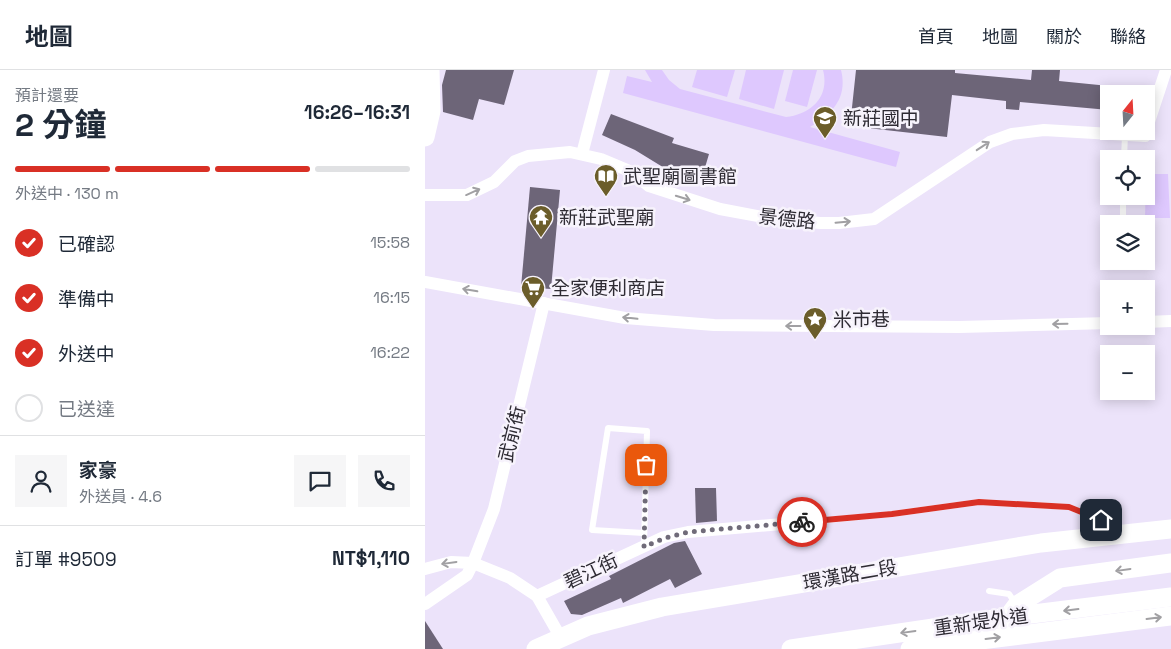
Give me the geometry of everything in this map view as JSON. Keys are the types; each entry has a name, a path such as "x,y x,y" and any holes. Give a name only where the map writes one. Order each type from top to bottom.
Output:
{"street":[{"path":"425,137 431,111 430,70"},
{"path":"582,154 604,70"},
{"name":"景德路","path":"1155,104 1166,70"},
{"name":"景德路","path":"425,195 467,195 494,182 515,161 527,156 570,152 601,160 632,172 649,186 720,209 769,218 839,223 874,219 990,142 1012,134 1044,130 1100,133"},
{"path":"425,282 625,318 714,326 959,326 1100,323"},
{"name":"武前街","path":"425,604 467,575 473,563 494,509 544,303"},
{"path":"1155,322 1171,321"},
{"name":"碧江街","path":"537,596 665,538 688,532 794,523"},
{"name":"環漢路二段","path":"536,649 589,626 662,606 1041,543 1171,529"},
{"path":"425,569 451,562 473,563 510,578 537,596 561,638"},
{"path":"1013,611 1060,578 1171,563"},
{"name":"重新堤外道","path":"791,649 1013,611 1171,597"},
{"name":"重新堤外道","path":"910,649 1171,616"}],"lane":[{"path":"644,533 592,530 608,428 647,431 644,547"},
{"name":"碧江街","path":"794,523 892,514 979,502 1069,507 1117,527"},
{"path":"989,590 1009,594 1013,611"}],"shaded area":[{"path":"645,70 662,70 669,80 680,89 786,117 803,112 817,103 824,88 823,70 841,70 843,80 840,97 825,117 810,127 900,152 896,167 623,93 627,76 652,82"},
{"path":"697,70 735,70 727,97 692,87"},
{"path":"746,70 784,70 774,109 739,99"},
{"path":"793,70 817,70 807,107 785,101"},
{"path":"1155,174 1168,174 1170,218 1155,218 1155,215 1145,215 1145,205 1155,205"}],"building":[{"path":"446,70 514,70 504,105 479,99 473,120 443,112 442,85"},
{"path":"856,70 955,70 955,73 1031,80 1032,70 1060,70 1059,81 1100,85 1100,109 1020,102 1019,110 1006,109 1006,101 952,95 947,137 850,126"},
{"path":"611,114 674,138 672,143 709,154 701,181 666,169 635,150 602,135"},
{"name":"新莊武聖廟","path":"530,187 560,190 551,289 521,287"},
{"path":"695,488 716,488 717,521 696,523"},
{"path":"685,541 702,574 675,588 670,579 623,603 621,598 582,615 571,614 564,601 611,579 609,576 674,543"},
{"path":"425,621 443,649 425,649"}],"way so far":[{"path":"646,465 644,547 665,538 688,532 802,522"}],"place":[{"name":"新莊國中","path":"825,139"},
{"name":"武聖廟圖書館","path":"606,197"},
{"name":"新莊武聖廟","path":"541,238"},
{"name":"全家便利商店","path":"533,309"},
{"name":"米市巷","path":"815,340"}],"route":[{"path":"802,522 892,514 979,502 1069,507 1101,520"}]}
